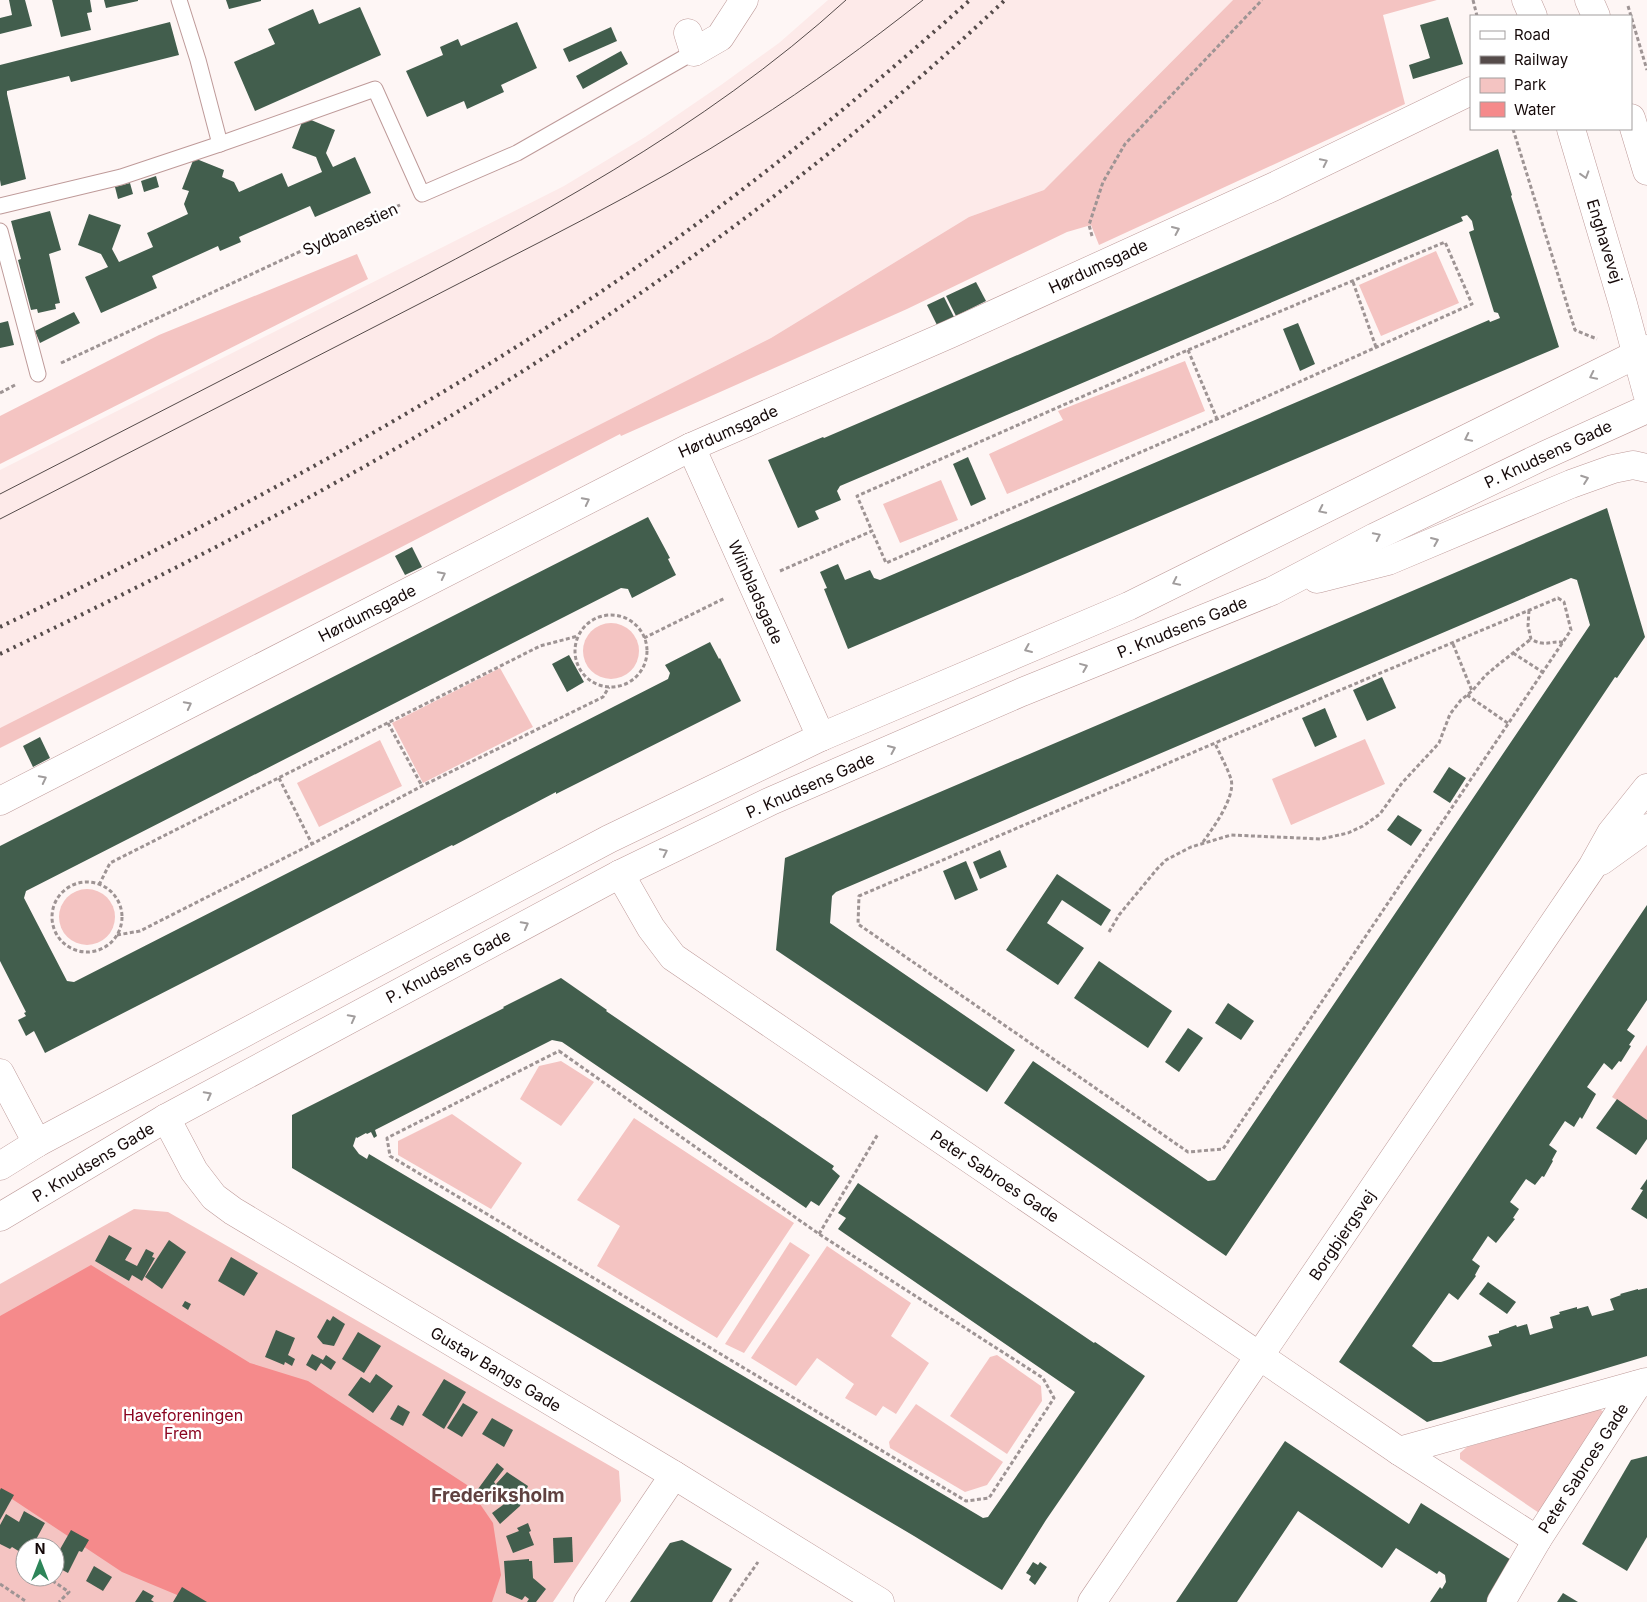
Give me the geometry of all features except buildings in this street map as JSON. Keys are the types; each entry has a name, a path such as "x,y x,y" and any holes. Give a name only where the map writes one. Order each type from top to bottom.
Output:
{"street":[{"path":"691,42 720,37 744,0"},
{"path":"1526,0 1533,15"},
{"path":"1589,0 1596,15"},
{"name":"Hørdumsgade","path":"0,801 691,446 950,334 1274,186 1470,91"},
{"path":"1632,121 1647,172"},
{"name":"Enghavevej","path":"1571,130 1642,352 1647,393"},
{"path":"0,1166 37,1143 609,840 821,737 1129,606 1642,352"},
{"name":"P. Knudsens Gade","path":"0,1217 166,1118 620,874 771,802 1022,692 1272,590 1383,532 1647,409"},
{"name":"Wiinbladsgade","path":"691,446 821,737"},
{"path":"1272,590 1388,561 1571,484 1613,469 1633,465 1647,468"},
{"name":"Borgbjergsvej","path":"1092,1602 1592,867 1612,833 1647,788"},
{"name":"Borgbjergsvej","path":"1592,867 1647,828"},
{"name":"Peter Sabroes Gade","path":"620,874 651,928 673,957 1399,1451 1537,1540 1642,1383"},
{"path":"0,1073 37,1143"},
{"name":"Gustav Bangs Gade","path":"166,1118 194,1171 214,1197 232,1212 674,1474 869,1595"},
{"name":"Peter Sabroes Gade","path":"1399,1451 1642,1383"},
{"path":"588,1602 674,1474"},
{"path":"1501,1602 1537,1540"}],"lane":[{"path":"180,0 220,144"},
{"path":"0,206 121,177 375,89 422,194 517,153 691,42"},
{"path":"0,231 38,374"}],"path":[{"path":"1100,265 1089,225 1103,182 1125,144 1262,0"},
{"path":"1472,0 1477,15"},
{"path":"1626,0 1630,15"},
{"path":"1632,20 1647,70"},
{"path":"1513,130 1575,330 1642,352"},
{"name":"Sydbanestien","path":"0,393 422,194"},
{"path":"1445,242 1472,304 1376,347 1217,419 886,563 857,496 1188,350 1445,242"},
{"path":"1353,282 1376,347"},
{"path":"1188,350 1217,419"},
{"path":"644,638 698,613 752,584 872,531"},
{"path":"1558,598 1564,602 1571,630 1563,642 1544,673 1223,1148 1188,1152 858,924 859,896 1214,743 1453,644 1558,598"},
{"path":"1529,610 1528,626 1531,639 1539,644 1563,642"},
{"path":"606,616 618,616 628,620 638,627 644,638 647,648 643,668 629,682 619,686 597,685 580,669 576,659 575,648 578,636 594,620 606,616"},
{"path":"99,885 110,863 540,646 578,636"},
{"path":"1109,932 1123,910 1161,864 1179,852 1224,837 1239,835 1321,839 1348,833 1363,826 1380,814 1402,783 1439,743 1450,714 1467,695 1486,675 1531,639"},
{"path":"1453,644 1472,691"},
{"path":"1513,654 1544,673"},
{"path":"117,935 140,931 422,786 602,697 609,687"},
{"path":"1467,695 1508,724"},
{"path":"388,723 422,786"},
{"path":"1203,843 1222,814 1228,800 1232,780 1214,743"},
{"path":"279,778 312,844"},
{"path":"77,884 99,885 110,891 117,900 121,912 121,923 117,935 110,944 100,950 90,952 78,951 68,947 54,929 52,918 54,907 59,897 67,889 77,884"},
{"path":"559,1051 819,1234 1043,1378 1054,1398 989,1498 966,1501 957,1496 390,1156 387,1138 559,1051"},
{"path":"819,1234 894,1107"},
{"path":"730,1602 776,1537"},
{"path":"0,1584 28,1602"},
{"path":"59,1602 69,1592 62,1587"}],"shaded area":[{"path":"828,0 1233,0 1044,190 969,217 771,338 0,728 0,470 564,186 645,137 721,85 779,43"}],"green space":[{"path":"1233,0 1437,0 1383,15 1405,104 1099,245 1091,225 1067,232 907,309 621,436 620,434 384,556 0,748 0,728 771,338 969,217 1044,190"},
{"path":"1436,251 1459,303 1381,336 1359,285"},
{"path":"357,254 368,279 0,464 0,416 159,335"},
{"path":"1185,361 1205,411 1007,494 989,454 1063,420 1058,411"},
{"path":"941,480 958,520 900,543 883,504"},
{"path":"611,623 622,625 631,631 637,640 639,651 637,662 631,671 622,677 611,679 600,677 591,671 585,662 583,651 585,640 591,631 600,625"},
{"path":"500,668 533,727 423,783 392,723"},
{"path":"1365,739 1385,784 1291,825 1272,779"},
{"path":"380,740 402,786 319,827 297,783"},
{"path":"87,889 98,891 107,897 113,906 115,917 113,928 107,937 98,943 87,945 76,943 67,937 61,928 59,917 61,906 67,897 76,891"},
{"path":"1647,1045 1647,1120 1612,1097"},
{"path":"561,1061 594,1082 561,1126 520,1099 539,1066"},
{"path":"452,1114 522,1163 491,1209 398,1155 398,1141"},
{"path":"634,1118 794,1223 717,1338 597,1266 620,1226 577,1200"},
{"name":"Haveforeningen Frem","path":"134,1209 168,1212 619,1471 621,1501 553,1602 0,1602 0,1284"},
{"path":"790,1242 810,1255 744,1353 725,1344"},
{"path":"827,1246 911,1303 891,1336 929,1363 896,1414 883,1406 876,1416 845,1398 854,1384 817,1358 796,1386 751,1358"},
{"path":"997,1355 1041,1386 1042,1401 1007,1454 950,1416 990,1357"},
{"path":"916,1404 1003,1462 987,1485 965,1492 890,1448 889,1442"},
{"path":"1599,1409 1606,1413 1545,1517 1460,1459 1460,1453 1467,1447"}],"water":[{"name":"Haveforeningen Frem","path":"91,1265 250,1363 308,1381 467,1485 493,1523 501,1575 492,1602 194,1602 122,1572 0,1491 0,1316"}],"tram line":[{"path":"0,494 424,276 551,207 674,132 734,91 791,47 846,0"},
{"path":"0,519 544,240 669,173 794,95 859,49 923,0"}],"railway":[{"path":"0,627 140,558 278,486 414,409 546,328 657,253 765,172 869,88 970,0"},
{"path":"0,654 169,571 336,483 519,374 665,276 806,172 874,117 1005,0"}],"district":[{"name":"Frederiksholm","path":"498,1495"}]}
